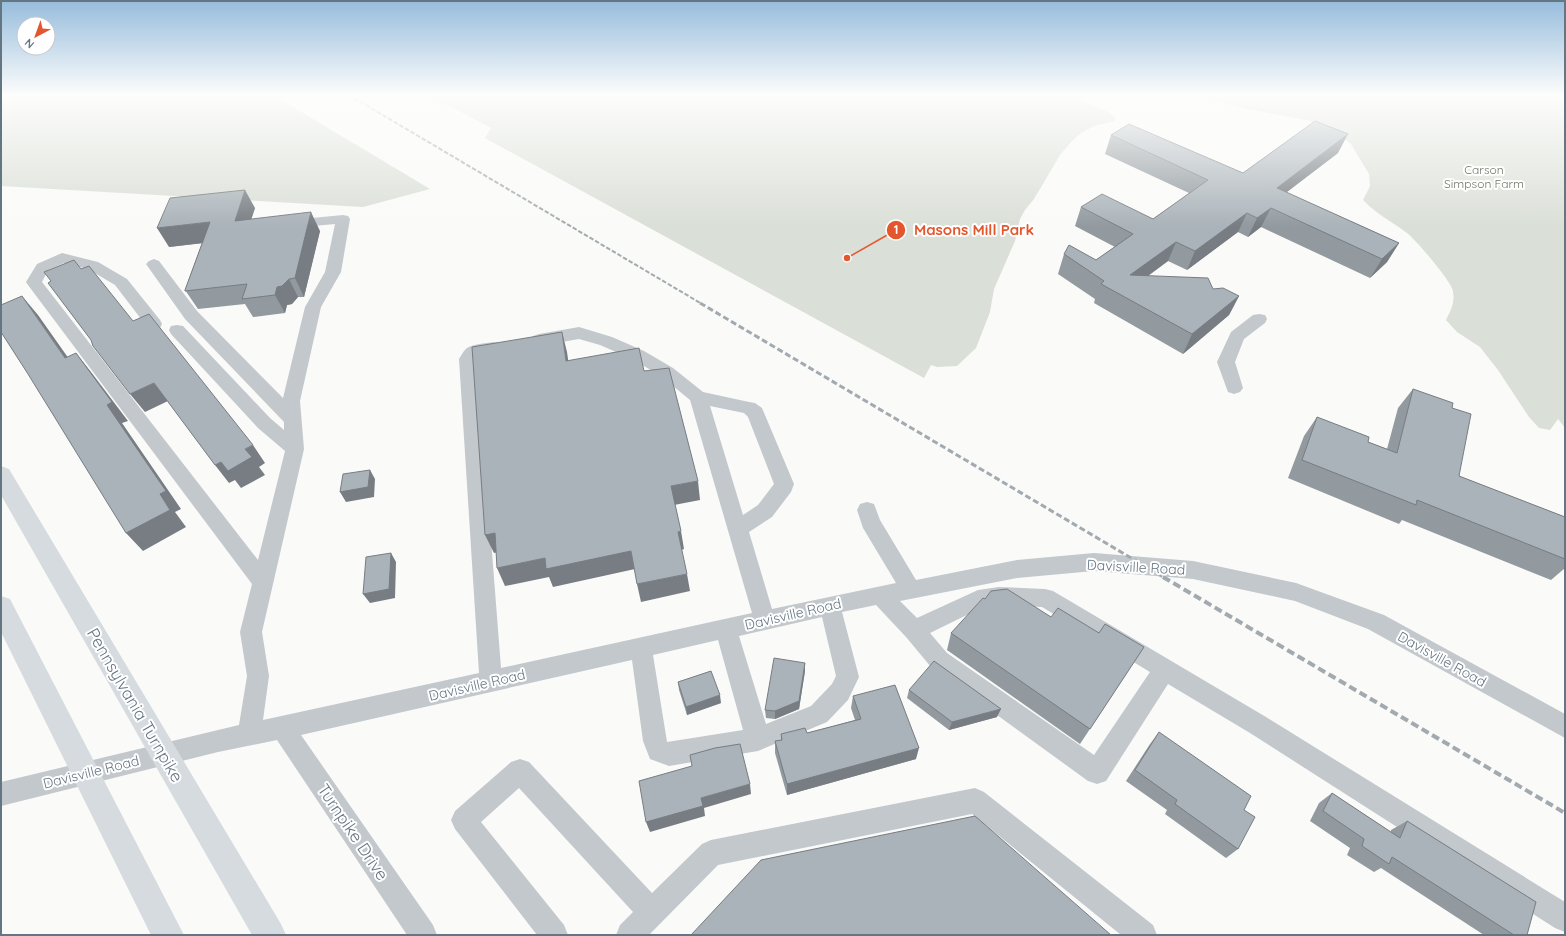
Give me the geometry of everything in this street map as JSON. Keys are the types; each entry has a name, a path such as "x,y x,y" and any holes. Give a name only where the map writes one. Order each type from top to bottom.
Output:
{"highway":[{"name":"Pennsylvania Turnpike","path":"1,475 270,935"},
{"path":"1,607 168,935"}],"street":[{"path":"249,734 258,676 251,632 295,449 291,401 313,307 333,272 343,219 276,226"},
{"path":"154,324 121,282 94,265 62,258 42,267 34,282 263,583"},
{"path":"154,264 191,315 293,420"},
{"path":"1234,388 1226,362 1237,336 1259,319"},
{"path":"177,330 264,423 295,449"},
{"path":"491,681 468,359 473,352 579,333 606,341 638,355 667,372 698,397 749,408 756,413 784,487 765,510 738,529"},
{"path":"698,397 765,620"},
{"path":"867,510 870,522 911,590"},
{"name":"Davisville Road","path":"1,794 218,740 282,728 830,606 1017,569 1094,562 1193,570 1296,592 1376,622 1565,727"},
{"path":"880,596 914,630 939,660 1097,772 1164,669"},
{"path":"914,630 978,599 999,596 1045,598 1258,725 1565,918"},
{"path":"641,648 655,741 659,750 670,754 758,739 819,714 840,692 848,677 830,606"},
{"path":"726,629 758,739"},
{"name":"Turnpike Drive","path":"282,728 423,935"},
{"path":"554,935 464,820 520,771 652,913"},
{"path":"630,935 711,853 975,801 1143,935"}],"green space":[{"path":"1,139 346,139 430,189 363,207 1,186"},
{"path":"486,139 1075,139 1060,155 1034,199 1020,219 1015,241 994,289 990,312 976,348 957,366 937,367 931,365 924,378"},
{"name":"Carson Simpson Farm","path":"1344,139 1565,139 1565,428 1558,419 1550,430 1539,428 1529,417 1498,370 1480,347 1457,332 1446,320 1453,303 1453,291 1451,286 1433,261 1412,237 1373,210 1363,200 1370,186 1369,174 1351,144"}],"building":[{"path":"1119,139 1163,139 1243,173 1291,139 1342,139 1277,188 1399,243 1382,259 1271,208 1257,218 1247,213 1195,251 1176,242 1130,275 1208,278 1213,289 1223,288 1239,296 1192,334 1101,284 1104,281 1064,254 1069,245 1096,260 1133,234 1081,207 1102,194 1153,219 1208,180"},
{"path":"245,190 235,221 311,212 295,278 289,279 282,286 277,287 275,295 242,299 247,284 185,291 210,222 157,228 170,198"},
{"path":"74,260 81,269 89,266 133,321 149,314 253,445 245,449 252,457 228,471 221,462 215,465 154,383 130,394 93,346 91,340 48,283 51,281 44,272"},
{"path":"22,296 65,358 76,353 112,402 107,405 166,491 160,494 170,510 126,533 1,332 1,305"},
{"path":"562,332 566,361 639,348 644,371 669,368 698,481 671,486 681,531 678,532 687,574 637,584 631,551 546,569 545,558 497,568 495,533 485,535 472,347"},
{"path":"1413,389 1453,403 1452,408 1471,414 1459,476 1565,517 1565,559 1417,500 1416,505 1302,460 1317,417 1369,437 1368,442 1397,453"},
{"path":"370,470 368,487 340,492 343,474"},
{"path":"391,553 389,589 363,594 366,557"},
{"path":"1007,589 1051,617 1058,608 1099,633 1105,624 1144,647 1090,729 951,633 991,591"},
{"path":"774,658 805,663 799,701 775,711 765,710"},
{"path":"934,661 1001,709 952,722 909,690"},
{"path":"711,671 720,695 686,707 678,682"},
{"path":"895,685 919,748 787,784 775,741 782,740 781,734 805,728 807,733 861,719 853,696"},
{"path":"1159,732 1251,796 1244,810 1255,817 1238,849 1175,804 1177,800 1135,770"},
{"path":"740,744 750,784 701,798 703,806 646,822 639,781 692,766 690,755 715,748"},
{"path":"1332,793 1400,838 1407,821 1536,902 1527,935 1514,935 1392,857 1389,864 1362,846 1364,839 1323,811"},
{"path":"975,816 1111,935 691,935 761,860"}],"railway":[{"path":"423,139 702,304"},
{"path":"700,303 1165,578"},
{"path":"1163,577 1565,813"}],"place":[{"name":"Masons Mill Park","path":"847,258"}]}
